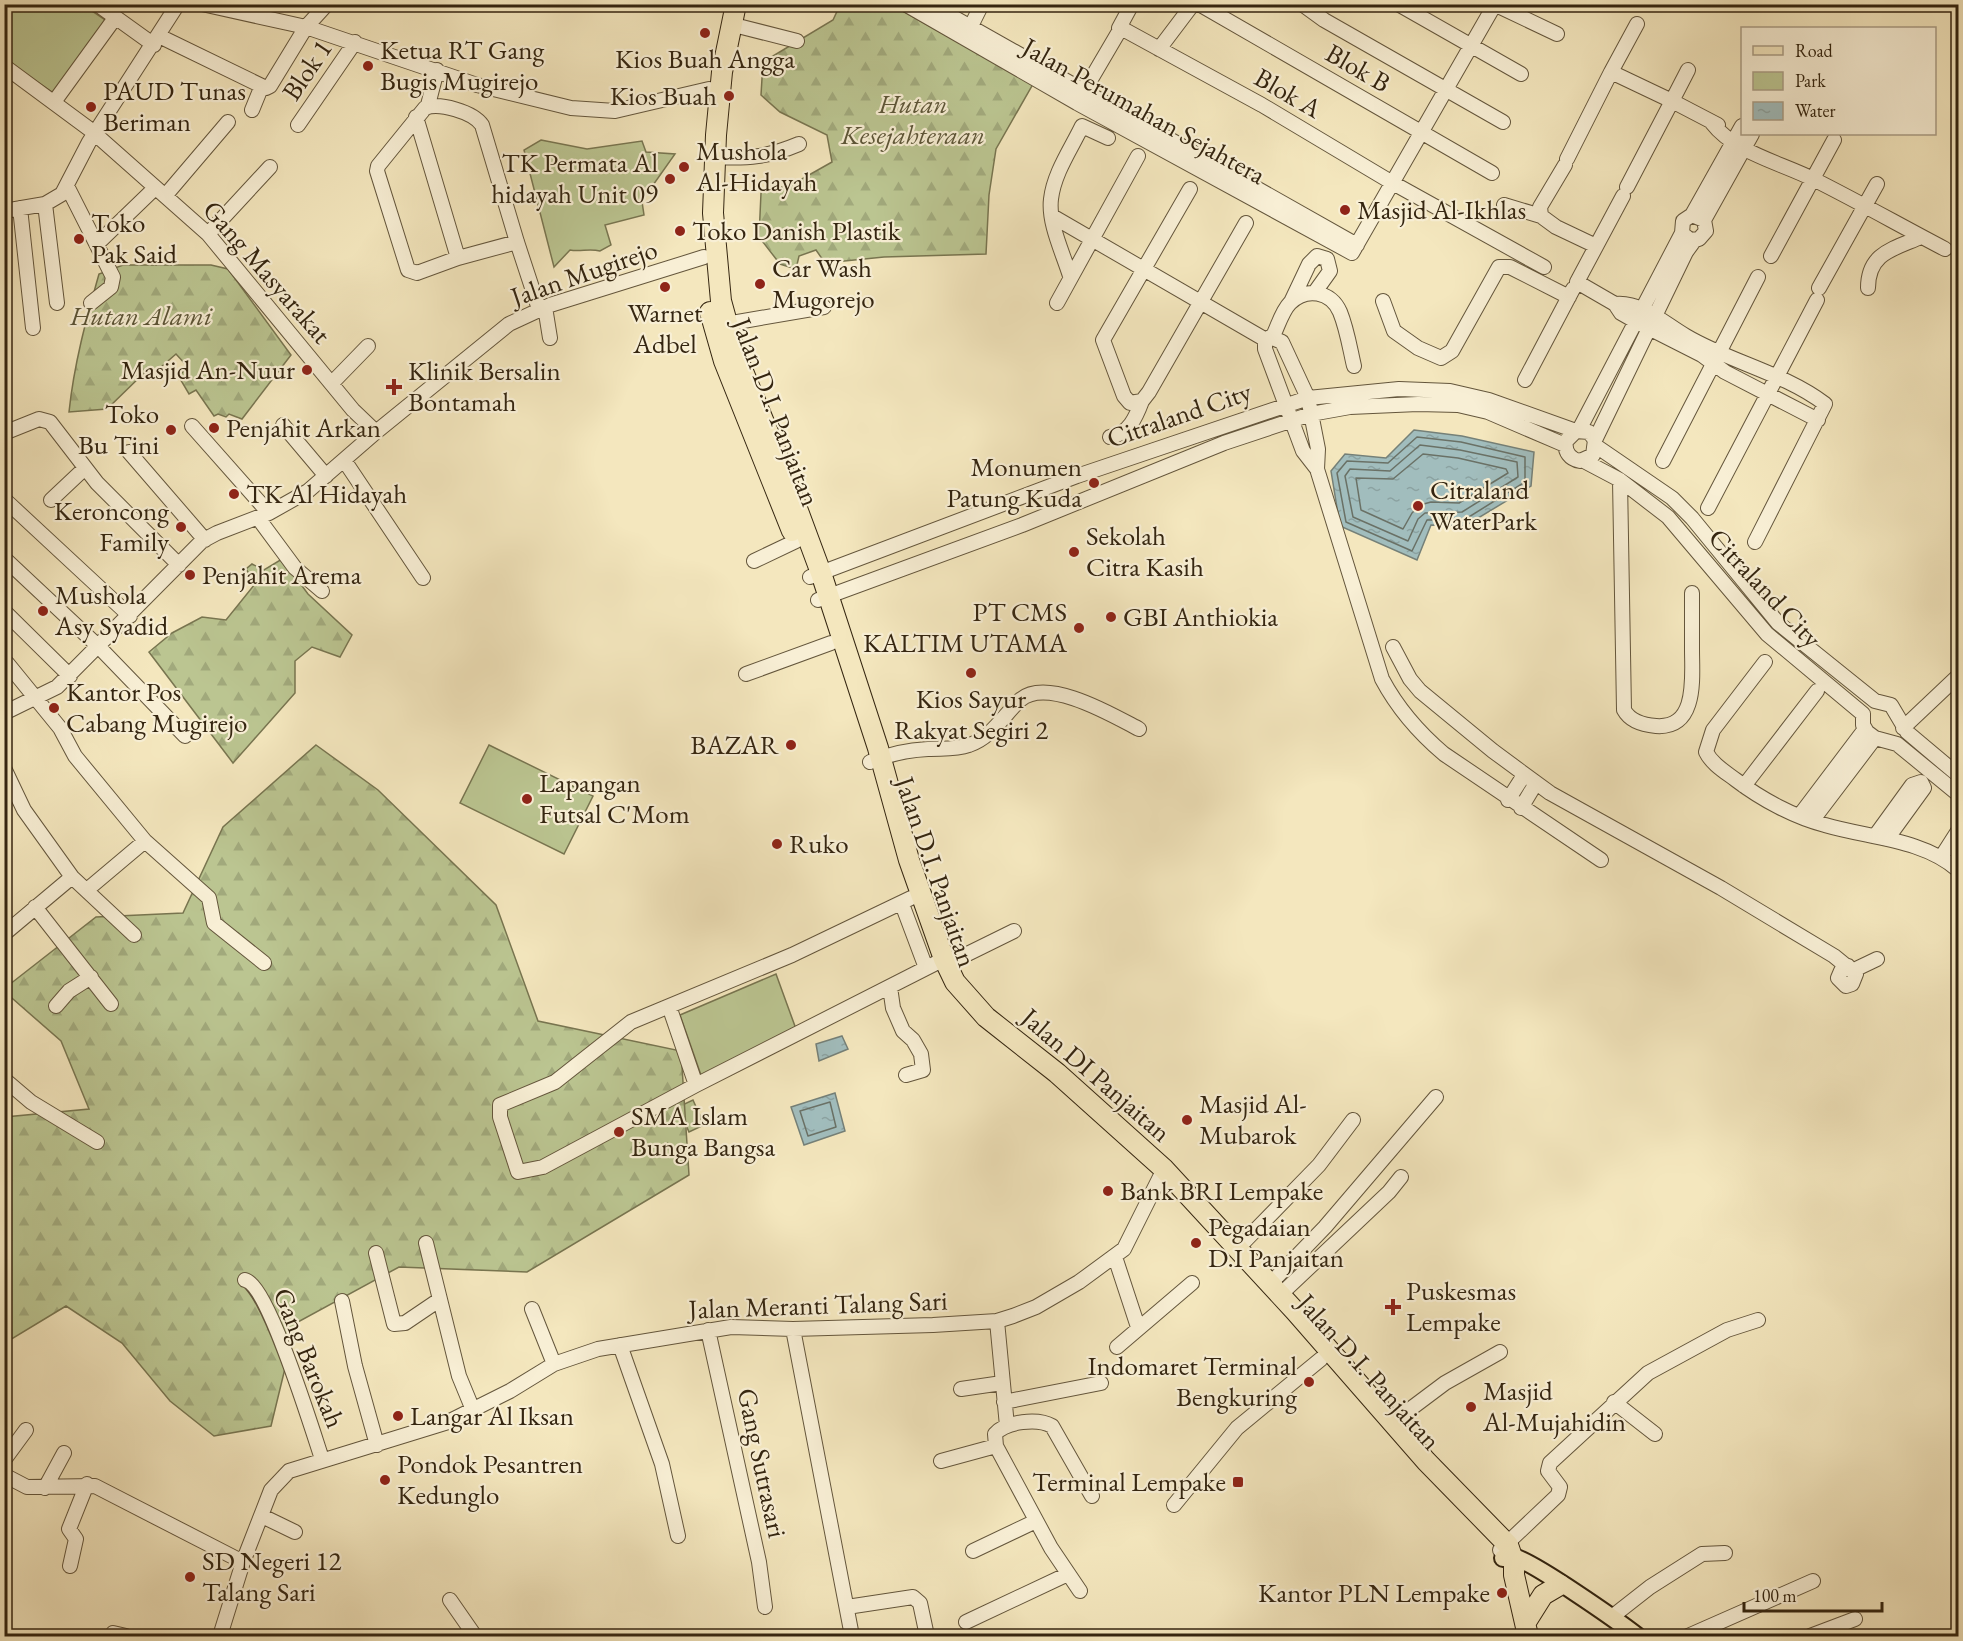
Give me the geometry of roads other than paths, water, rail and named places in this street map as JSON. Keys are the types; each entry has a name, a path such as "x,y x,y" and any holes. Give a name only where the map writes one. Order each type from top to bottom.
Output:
{"highway":[{"name":"Jalan D.I. Panjaitan","path":"723,4 710,70 701,213 710,255 709,304 716,338 796,541 815,575"},
{"path":"736,4 730,24 722,72 710,255 726,324 815,575"},
{"name":"Jalan DI Panjaitan","path":"815,575 909,860 938,964 979,1010 1057,1073 1238,1248 1275,1289 1290,1315 1393,1422 1508,1557"},
{"name":"Jalan D.I. Panjaitan","path":"823,597 831,643 875,760 907,901 920,937 938,964"},
{"name":"Jalan D.I. Panjaitan","path":"1161,1175 1290,1315 1321,1359 1417,1467 1508,1557"},
{"path":"1508,1557 1527,1629"},
{"path":"1527,1629 1543,1595 1560,1584"}],"main road":[{"path":"1508,1557 1560,1584 1613,1617 1637,1636"}],"street":[{"path":"97,4 156,41 266,87"},
{"path":"4,211 45,204 58,198 68,186 93,132 156,41 178,4"},
{"path":"202,4 261,10 306,27 531,100 596,111 615,111 709,89"},
{"path":"252,110 306,27 327,4"},
{"name":"Jalan Perumahan Sejahtera","path":"904,4 968,33 1350,253 1357,245 1419,132 1495,5"},
{"name":"Jalan Perumahan Sejahtera","path":"930,4 968,33"},
{"path":"968,33 982,4"},
{"path":"1080,98 1132,4"},
{"path":"1159,49 1193,4"},
{"name":"Blok B","path":"1199,4 1492,173"},
{"path":"1302,4 1324,20 1503,122"},
{"path":"1398,4 1521,74"},
{"path":"1495,5 1557,34"},
{"path":"54,102 116,18"},
{"path":"730,24 797,41"},
{"path":"1541,216 1540,207 1566,162 1637,24"},
{"name":"Blok A","path":"1119,28 1262,105 1391,182 1544,267"},
{"name":"Blok 1","path":"298,125 355,42"},
{"name":"Gang Masyarakat","path":"4,66 93,132 208,234 332,383 376,432"},
{"path":"437,70 428,105 378,166 378,177 408,270 417,273 458,258 517,242"},
{"path":"1525,380 1688,70"},
{"path":"1611,72 1712,123 1724,126 1767,152 1774,161 1945,249"},
{"path":"428,105 470,115 482,124 517,242 542,308 550,338"},
{"path":"416,117 458,258"},
{"path":"98,243 160,192 228,122"},
{"path":"1070,276 1052,216 1051,200 1056,179 1082,126 1108,138"},
{"path":"1565,445 1568,438 1578,431 1682,233 1683,221 1698,217 1743,137"},
{"path":"1771,256 1834,140"},
{"path":"715,158 747,159 772,155 799,144"},
{"path":"1057,303 1138,156"},
{"path":"208,234 270,166"},
{"path":"1708,508 1877,184"},
{"path":"68,186 112,272 113,282 91,303"},
{"path":"1142,401 1130,403 1124,396 1103,340 1190,189"},
{"path":"45,204 57,303"},
{"path":"1504,205 1541,216 1556,227 1596,246"},
{"path":"20,208 33,328"},
{"path":"1052,216 1200,302 1282,342 1308,398 1318,449 1317,469 1382,679 1390,694 1422,735 1444,754 1508,800 1601,860"},
{"path":"1584,461 1593,455 1612,404 1694,241 1704,236 1706,225 1698,217"},
{"path":"1110,437 1124,432 1132,423 1142,401 1246,223"},
{"path":"1682,233 1687,239 1694,241"},
{"path":"1869,288 1868,272 1873,263 1891,250 1921,237"},
{"name":"Jalan Mugirejo","path":"4,712 38,699 70,676 204,540 264,515 308,491 497,332 542,308 710,255"},
{"path":"1291,302 1315,292 1330,270 1327,259 1317,255 1309,264 1265,349 1308,460 1317,469"},
{"path":"1383,301 1398,335 1441,358 1452,351 1499,267 1510,267 1569,297"},
{"path":"1663,461 1758,277"},
{"path":"1577,282 1615,304 1621,313 1638,315 1687,337 1767,394 1818,420"},
{"path":"1315,292 1334,302 1340,312 1354,366"},
{"path":"726,324 824,307"},
{"path":"332,383 368,346"},
{"path":"1717,358 1775,377 1823,402 1824,406 1755,542"},
{"name":"Citraland City","path":"815,575 1286,403 1308,398 1399,389 1450,392 1489,400 1578,431 1589,432 1596,443 1647,480 1692,518 1779,623 1875,701 1891,705 1901,724 1959,775"},
{"path":"1596,395 1612,404"},
{"name":"Citraland City","path":"823,597 982,540 1186,458 1291,420 1350,407 1458,405 1488,412 1565,445 1569,456 1584,461 1620,480 1637,492 1668,517 1767,634 1863,714"},
{"path":"4,433 39,419 50,422 85,468 179,565"},
{"path":"283,425 326,476"},
{"path":"192,426 264,515 295,568 322,591"},
{"path":"129,452 204,540"},
{"path":"344,460 423,578"},
{"path":"51,500 85,468"},
{"path":"1620,480 1624,710 1628,717 1638,722 1652,726 1671,725 1679,719 1688,706 1693,689 1692,594"},
{"path":"1637,492 1647,480"},
{"path":"4,499 130,616"},
{"path":"975,515 982,540"},
{"path":"754,561 796,541"},
{"path":"4,558 99,647 185,736"},
{"path":"4,611 70,676"},
{"path":"746,674 831,643"},
{"path":"1393,647 1410,679 1420,691 1536,783 1774,919 1851,968 1877,959"},
{"path":"1765,662 1713,730 1707,742 1706,752 1713,763 1766,800 1806,818 1881,837 1942,856 1959,870"},
{"path":"7,663 60,728 75,756 145,841 209,898 214,923 264,963"},
{"path":"1806,818 1875,735 1893,732 1959,676"},
{"path":"1744,786 1817,691"},
{"path":"875,760 901,752 955,749 980,741 1022,699 1035,694 1070,697 1097,705 1139,729"},
{"path":"1875,701 1863,714 1861,720 1875,735 1897,744 1959,794"},
{"path":"4,768 24,810 72,877 88,889 134,935"},
{"path":"1508,800 1524,775"},
{"path":"1521,808 1536,783"},
{"path":"1942,856 1959,831"},
{"path":"88,889 145,841"},
{"path":"4,934 72,877"},
{"path":"907,901 792,955 631,1022 555,1082 500,1105 500,1117 518,1172 543,1167 696,1085 890,987 1014,931"},
{"path":"35,907 111,1004"},
{"path":"56,1006 69,991 91,977"},
{"path":"890,987 893,1008 903,1031 913,1040 921,1054 923,1070 906,1075"},
{"path":"669,1006 696,1085"},
{"path":"4,1079 31,1102 97,1142"},
{"path":"1275,1289 1436,1097"},
{"path":"1238,1248 1319,1165 1353,1120"},
{"name":"Jalan Meranti Talang Sari","path":"220,1636 243,1562 271,1490 280,1477 289,1471 432,1428 473,1410 554,1364 579,1354 620,1345 731,1327 793,1329 997,1321 1036,1307 1115,1257 1132,1238 1161,1175"},
{"path":"1275,1289 1383,1198 1401,1177"},
{"path":"426,1243 459,1376 473,1410"},
{"path":"376,1253 394,1324 405,1323 439,1300"},
{"path":"1115,1257 1138,1328"},
{"name":"Gang Barokah","path":"245,1280 251,1281 256,1288 275,1326 322,1460"},
{"path":"1116,1347 1192,1283"},
{"path":"342,1301 355,1366 377,1445"},
{"path":"532,1309 554,1364"},
{"path":"1508,1557 1558,1495 1560,1488 1548,1471 1550,1463 1614,1402 1648,1373 1727,1330 1758,1320"},
{"path":"997,1321 1007,1426"},
{"path":"793,1329 851,1635"},
{"name":"Gang Sutrasari","path":"708,1330 759,1562 765,1607"},
{"path":"620,1345 662,1464 678,1536"},
{"path":"1393,1422 1445,1383 1500,1352"},
{"path":"1174,1505 1237,1428 1321,1359"},
{"path":"961,1389 1002,1383"},
{"path":"1004,1402 1101,1383"},
{"path":"1614,1402 1655,1434"},
{"path":"1080,1591 1036,1521 996,1446 995,1434 1007,1426 1036,1421 1052,1426 1092,1496"},
{"path":"4,1460 26,1430"},
{"path":"941,1461 996,1446"},
{"path":"45,1488 64,1453"},
{"path":"4,1475 19,1485 45,1488 87,1484 243,1562"},
{"path":"70,1566 76,1539 69,1529 87,1484"},
{"path":"262,1516 295,1532"},
{"path":"973,1551 1036,1521"},
{"path":"1613,1617 1650,1587 1702,1554 1725,1553"},
{"path":"966,1622 1068,1574"},
{"path":"1688,1636 1813,1581"},
{"path":"847,1607 913,1597 920,1603 927,1636"},
{"path":"450,1600 475,1636"},
{"path":"1810,1636 1855,1619"}],"water":[{"name":"Citraland WaterPark","path":"1414,430 1462,436 1534,452 1531,486 1465,526 1431,525 1417,560 1340,526 1331,471 1345,454 1386,458"},
{"path":"842,1036 848,1049 819,1061 816,1044"},
{"path":"835,1093 845,1131 804,1145 791,1107"}],"place":[{"name":"Kios Buah Angga","path":"705,33"},
{"name":"Ketua RT Gang Bugis Mugirejo","path":"368,66"},
{"name":"Kios Buah","path":"729,96"},
{"name":"PAUD Tunas Beriman","path":"91,107"},
{"name":"Mushola Al-Hidayah","path":"684,167"},
{"name":"TK Permata Al hidayah Unit 09","path":"670,179"},
{"name":"Masjid Al-Ikhlas","path":"1345,210"},
{"name":"Toko Danish Plastik","path":"680,231"},
{"name":"Toko Pak Said","path":"79,239"},
{"name":"Car Wash Mugorejo","path":"760,284"},
{"name":"Warnet Adbel","path":"665,287"},
{"name":"Masjid An-Nuur","path":"307,370"},
{"name":"Klinik Bersalin Bontamah","path":"394,387"},
{"name":"Penjahit Arkan","path":"214,428"},
{"name":"Toko Bu Tini","path":"171,430"},
{"name":"Monumen Patung Kuda","path":"1094,483"},
{"name":"TK Al Hidayah","path":"234,494"},
{"name":"Citraland WaterPark","path":"1418,506"},
{"name":"Keroncong Family","path":"181,527"},
{"name":"Sekolah Citra Kasih","path":"1074,552"},
{"name":"Penjahit Arema","path":"190,575"},
{"name":"Mushola Asy Syadid","path":"43,611"},
{"name":"GBI Anthiokia","path":"1111,617"},
{"name":"PT CMS KALTIM UTAMA","path":"1079,628"},
{"name":"Kios Sayur Rakyat Segiri 2","path":"971,673"},
{"name":"Kantor Pos Cabang Mugirejo","path":"54,708"},
{"name":"BAZAR","path":"791,745"},
{"name":"Lapangan Futsal C'Mom","path":"527,799"},
{"name":"Ruko","path":"777,844"},
{"name":"Masjid Al- Mubarok","path":"1187,1120"},
{"name":"SMA Islam Bunga Bangsa","path":"619,1132"},
{"name":"Bank BRI Lempake","path":"1108,1191"},
{"name":"Pegadaian D.I Panjaitan","path":"1196,1243"},
{"name":"Puskesmas Lempake","path":"1393,1307"},
{"name":"Indomaret Terminal Bengkuring","path":"1309,1382"},
{"name":"Masjid Al-Mujahidin","path":"1471,1407"},
{"name":"Langar Al Iksan","path":"398,1416"},
{"name":"Pondok Pesantren Kedunglo","path":"385,1480"},
{"name":"Terminal Lempake","path":"1238,1482"},
{"name":"SD Negeri 12 Talang Sari","path":"190,1577"},
{"name":"Kantor PLN Lempake","path":"1502,1593"}],"park label":[{"name":"Hutan Kesejahteraan","path":"913,120"},
{"name":"Hutan Alami","path":"141,316"}]}
